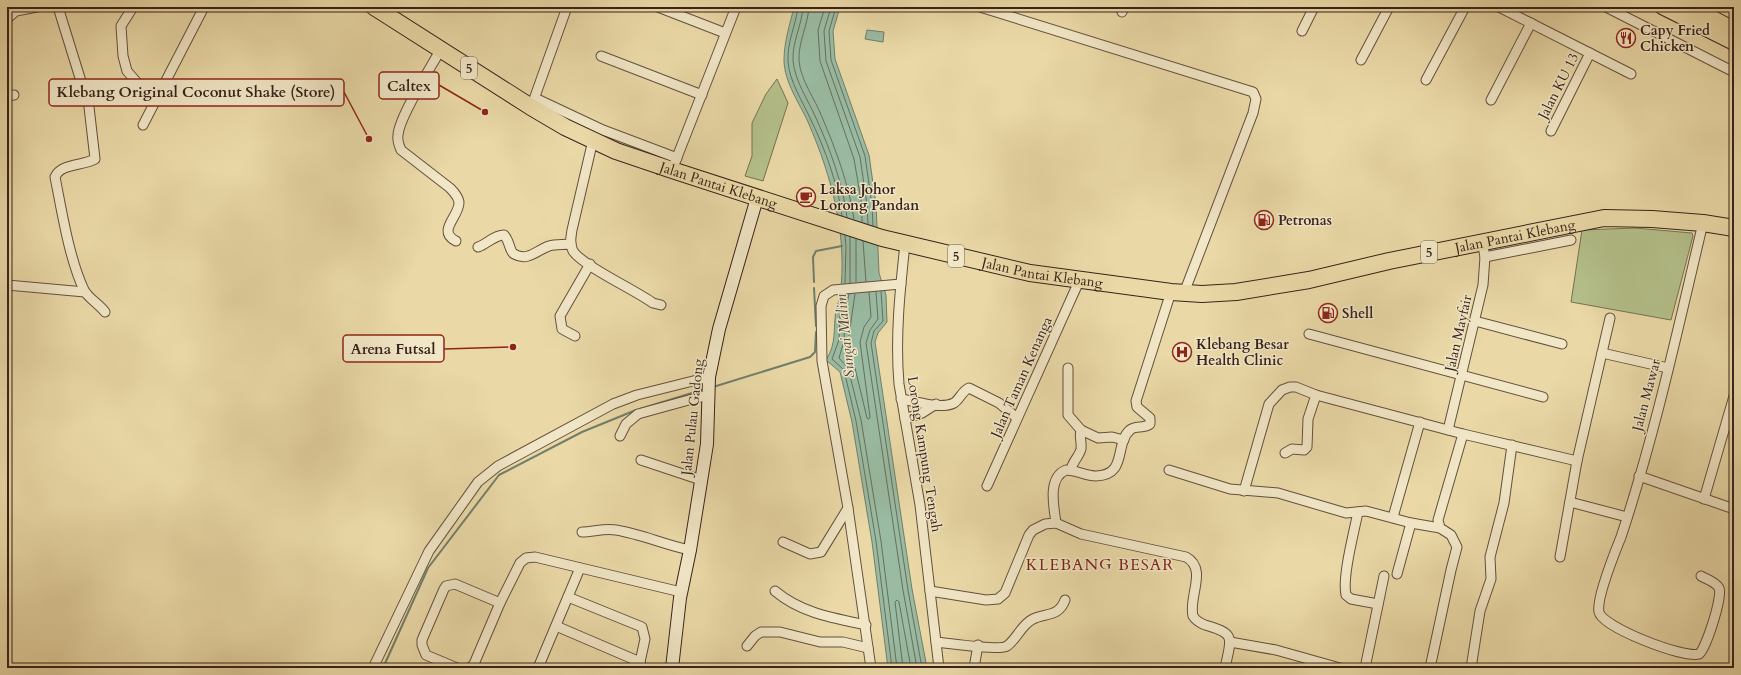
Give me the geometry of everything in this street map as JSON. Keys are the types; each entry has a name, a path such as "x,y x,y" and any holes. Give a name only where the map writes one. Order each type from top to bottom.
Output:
{"highway":[{"name":"Jalan Pantai Klebang","path":"374,7 441,49 533,102 593,140 674,164 758,198 882,238 1030,273 1178,292 1221,293 1258,290 1482,241 1604,218 1645,218 1703,223 1734,228"}],"main road":[{"path":"1662,7 1718,28 1734,29"},
{"path":"1692,7 1734,43"},
{"path":"1718,28 1734,46"},
{"name":"Jalan Pulau Gadong","path":"672,668 681,592 690,550 707,444 709,387 721,322 758,198"}],"street":[{"path":"7,19 16,11 37,7"},
{"path":"58,7 89,108 94,138 95,159 65,168 57,172 55,177 76,266 85,292 101,307 104,312"},
{"path":"133,7 121,26 123,56 127,71 141,87 157,98"},
{"path":"144,125 204,7"},
{"path":"567,7 533,102 603,130 674,164 736,7"},
{"path":"658,7 725,33"},
{"path":"980,7 1253,92 1256,99 1253,113 1178,292 1136,401 1137,407 1150,418 1150,424 1143,427 1130,429 1124,440 1118,462 1111,472 1096,476 1071,470 1062,472 1054,485 1053,499 1056,523"},
{"path":"1302,31 1314,7"},
{"path":"1361,60 1389,7"},
{"path":"1426,80 1465,7"},
{"path":"1499,7 1631,74"},
{"path":"1606,7 1734,72"},
{"path":"1491,100 1531,23"},
{"path":"441,49 403,119 398,135 398,143 401,150 457,195 458,208 449,224 447,231 451,239 456,241"},
{"name":"Jalan KU 13","path":"1551,131 1590,53"},
{"path":"601,56 702,95"},
{"path":"593,140 572,230 571,244 575,252 590,264 653,303 661,305"},
{"name":"Jalan Mawar","path":"1701,576 1717,585 1720,589 1720,599 1704,649 1699,654 1691,656 1659,646 1606,621 1602,617 1598,606 1639,476 1668,368 1703,223"},
{"path":"478,247 485,245 498,235 504,235 510,242 511,251 514,254 525,256 532,255 550,246 571,244"},
{"path":"1485,257 1571,240"},
{"name":"Jalan Mayfair","path":"1448,430 1463,375 1485,272 1485,257 1482,241"},
{"name":"Lorong Kampung Tengah","path":"906,244 901,284 897,364 901,399 920,505 939,668"},
{"path":"575,336 562,329 560,316 590,264"},
{"name":"Jalan Taman Kenanga","path":"987,486 1080,279"},
{"path":"871,668 866,624 848,508 822,361 822,301 827,293 833,290 901,284"},
{"path":"7,285 85,292"},
{"path":"1560,557 1577,461 1610,318"},
{"path":"1475,321 1562,344"},
{"path":"1309,334 1543,397"},
{"path":"1602,353 1668,368"},
{"path":"1068,368 1068,415 1081,430 1098,438 1112,437 1124,440"},
{"path":"620,436 626,424 638,414 704,396 709,387"},
{"path":"373,668 428,551 471,492 488,473 613,404 637,395 709,387"},
{"path":"1244,491 1269,404 1282,390 1290,387 1296,387 1316,395 1463,434 1577,461"},
{"path":"901,399 936,404 953,403 965,390 969,388 999,403 1017,418"},
{"path":"1285,452 1292,449 1304,450 1307,447 1308,420 1316,395"},
{"path":"1704,499 1734,396"},
{"path":"905,419 922,413 936,404"},
{"path":"1392,517 1420,422"},
{"path":"1071,470 1072,464 1081,449 1081,430"},
{"path":"1440,528 1438,520 1463,434"},
{"path":"1471,668 1480,611 1491,579 1490,557 1504,503 1512,445"},
{"path":"642,460 701,480"},
{"path":"1169,470 1244,491 1278,493 1346,512 1366,511 1411,523 1440,528 1451,536 1457,547 1430,668"},
{"path":"1639,476 1734,509"},
{"path":"1570,502 1627,517"},
{"path":"782,542 810,554 821,552 848,508"},
{"path":"1358,512 1351,545 1345,588 1346,595 1351,600 1378,604"},
{"path":"930,591 986,600 998,599 1005,593 1025,542 1033,530 1044,524 1056,523 1081,534 1186,557 1191,560 1197,571 1191,606 1193,616 1200,623 1224,630 1227,633 1230,642 1225,668"},
{"path":"1397,574 1411,523"},
{"path":"582,532 606,529 616,530 667,546 690,550"},
{"path":"472,666 500,603 520,563 526,558 535,557 681,592"},
{"path":"538,668 580,568"},
{"path":"1365,668 1384,576"},
{"path":"457,668 426,655 422,646 422,640 444,589 446,586 455,584 500,603"},
{"path":"775,591 791,603 815,613 866,624"},
{"path":"556,626 641,665 645,639 642,627 568,597"},
{"path":"936,642 978,645 1000,649 1006,647 1029,621 1052,614 1061,608 1065,600"},
{"path":"747,646 755,636 762,632 780,632 820,642 843,642 868,648"},
{"path":"1230,642 1276,650 1340,668"},
{"path":"974,668 978,645"}],"shaded area":[{"path":"777,79 788,103 763,181 745,176 752,156 752,123 766,94"},
{"path":"1635,228 1692,233 1693,236 1671,320 1571,302 1582,230"}],"water":[{"name":"Sungai Malim","path":"794,7 840,7 833,31 835,59 869,155 876,204 879,273 886,295 887,322 878,333 875,342 912,589 927,668 888,668 872,542 852,422 840,372 826,360 832,348 836,310 840,296 842,251 840,229 831,185 817,143 789,85 785,68 785,47"},
{"path":"867,30 884,32 883,42 865,39"}],"waterway":[{"path":"814,282 813,257 816,251 842,246"},
{"path":"814,288 816,326"},
{"path":"713,387 810,357 815,352 816,332"},
{"path":"640,409 705,389"},
{"path":"383,668 428,568 499,475 582,432 636,410"}],"place":[{"name":"Capy Fried Chicken","path":"1626,38"},
{"name":"Caltex","path":"485,112"},
{"name":"Klebang Original Coconut Shake (Store)","path":"369,139"},
{"name":"Laksa Johor Lorong Pandan","path":"806,197"},
{"name":"Petronas","path":"1264,220"},
{"name":"Shell","path":"1328,313"},
{"name":"Arena Futsal","path":"513,347"},
{"name":"Klebang Besar Health Clinic","path":"1182,352"}],"district":[{"name":"KLEBANG BESAR","path":"1100,564"}]}
